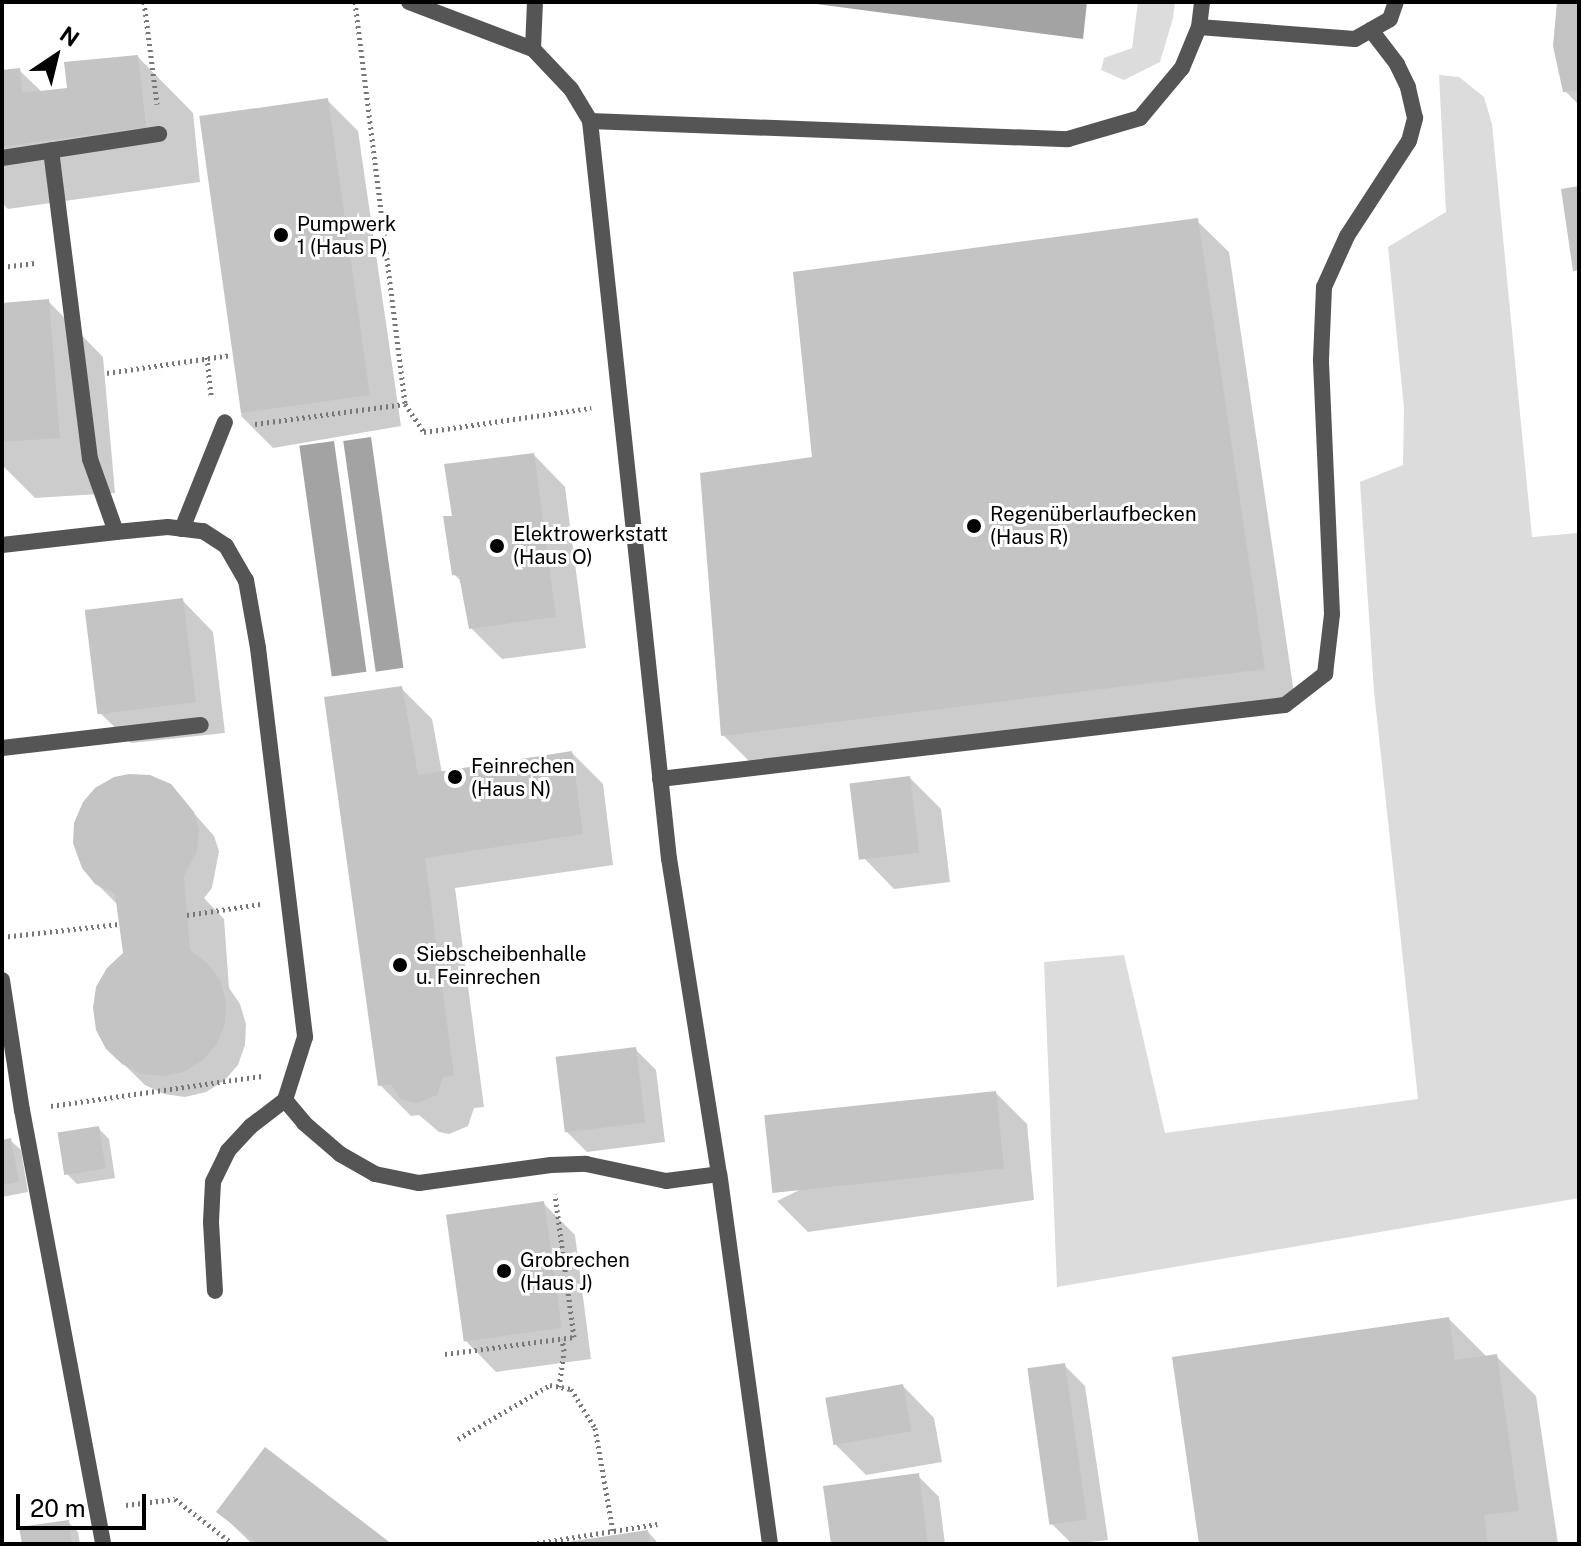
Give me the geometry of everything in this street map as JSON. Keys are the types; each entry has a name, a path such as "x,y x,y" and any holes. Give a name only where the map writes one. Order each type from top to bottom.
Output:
{"lane":[{"path":"409,2 533,49 571,89 590,121 669,859 719,1174 770,1544"},
{"path":"533,49 535,2"},
{"path":"590,121 1068,139 1140,118 1182,68 1199,27 1202,2"},
{"path":"1199,27 1355,39 1390,19 1396,2"},
{"path":"660,779 1285,705 1325,674 1332,614 1321,359 1324,287 1347,236 1409,141 1415,118 1408,87 1397,64 1371,30"},
{"path":"2,158 159,134"},
{"path":"51,150 90,459 116,532"},
{"path":"182,529 225,422"},
{"path":"2,545 116,532 203,531 226,546 246,580 258,648 305,1037 285,1100 251,1126 228,1151 213,1182 215,1291"},
{"path":"2,748 201,725"},
{"path":"2,980 22,1110 103,1544"},
{"path":"285,1100 304,1123 340,1154 375,1174 419,1183 551,1165 586,1164 666,1181 719,1174"}],"path":[{"path":"144,2 156,84 159,134"},
{"path":"355,2 405,404 424,432 620,403"},
{"path":"79,378 231,355"},
{"path":"207,357 213,411 225,422 242,426 405,404"},
{"path":"187,915 288,900"},
{"path":"2,937 119,924"},
{"path":"22,1110 295,1071"},
{"path":"445,1354 574,1337 551,1165"},
{"path":"559,1387 564,1351 562,1339"},
{"path":"458,1439 550,1385 571,1389 595,1428 613,1531"},
{"path":"96,1509 175,1499 233,1544"},
{"path":"531,1544 657,1524"}],"shaded area":[{"path":"801,2 1087,2 1083,39"},
{"path":"1138,2 1175,2 1173,18 1160,62 1124,80 1101,70 1104,58 1132,48"},
{"path":"1439,75 1459,77 1484,97 1492,124 1532,537 1579,533 1579,1198 1057,1287 1044,962 1124,955 1165,1133 1418,1099 1374,691 1360,482 1403,465 1404,408 1388,247 1446,212"},
{"path":"371,437 403,668 376,672 343,441"},
{"path":"334,441 366,672 332,677 299,446"}],"building":[{"path":"1557,2 1579,2 1579,91 1563,92 1553,46"},
{"path":"138,55 146,127 2,147 2,70 20,68 22,93 67,88 64,62"},
{"name":"Pumpwerk 1 (Haus P)","path":"328,98 370,395 241,413 199,116"},
{"path":"1579,186 1579,270 1573,271 1561,189"},
{"name":"Regenüberlaufbecken (Haus R)","path":"1198,218 1265,669 721,736 700,473 812,457 793,272"},
{"path":"49,299 60,438 2,442 2,303"},
{"name":"Elektrowerkstatt (Haus O)","path":"534,453 556,617 469,629 459,576 452,575 443,516 452,516 444,464"},
{"path":"183,598 196,702 98,714 85,610"},
{"name":"Feinrechen (Haus N)","path":"402,686 418,775 572,751 583,834 425,858 454,1076 443,1077 437,1095 417,1103 400,1099 391,1084 378,1086 324,697"},
{"path":"150,775 171,784 194,812 199,829 197,851 184,876 190,950 207,963 220,980 226,1002 225,1024 217,1044 203,1060 184,1072 163,1076 141,1074 122,1064 106,1049 96,1030 93,1008 96,987 107,968 123,953 115,894 95,884 82,868 73,843 74,823 83,802 95,788 114,777"},
{"path":"910,776 919,852 859,860 849,783"},
{"path":"636,1047 645,1122 565,1132 556,1057"},
{"path":"996,1091 1004,1169 772,1193 764,1115"},
{"path":"99,1126 106,1168 64,1175 58,1133"},
{"path":"11,1138 19,1182 2,1185 2,1140"},
{"name":"Grobrechen (Haus J)","path":"544,1201 562,1328 464,1342 446,1215"},
{"path":"1449,1317 1455,1360 1497,1354 1519,1511 1484,1515 1488,1544 1199,1544 1172,1357"},
{"path":"1065,1363 1087,1519 1049,1525 1027,1368"},
{"path":"903,1384 911,1431 834,1445 825,1398"},
{"path":"265,1447 392,1544 258,1544 216,1512"},
{"path":"919,1473 928,1544 831,1544 823,1486"},
{"path":"69,1520 72,1544 22,1544 19,1527"},
{"path":"648,1530 650,1544 568,1544 568,1542"}],"place":[{"name":"Pumpwerk 1 (Haus P)","path":"281,235"},
{"name":"Regenüberlaufbecken (Haus R)","path":"974,526"},
{"name":"Elektrowerkstatt (Haus O)","path":"497,546"},
{"name":"Feinrechen (Haus N)","path":"455,777"},
{"name":"Siebscheibenhalle u. Feinrechen","path":"400,965"},
{"name":"Grobrechen (Haus J)","path":"504,1271"}]}
